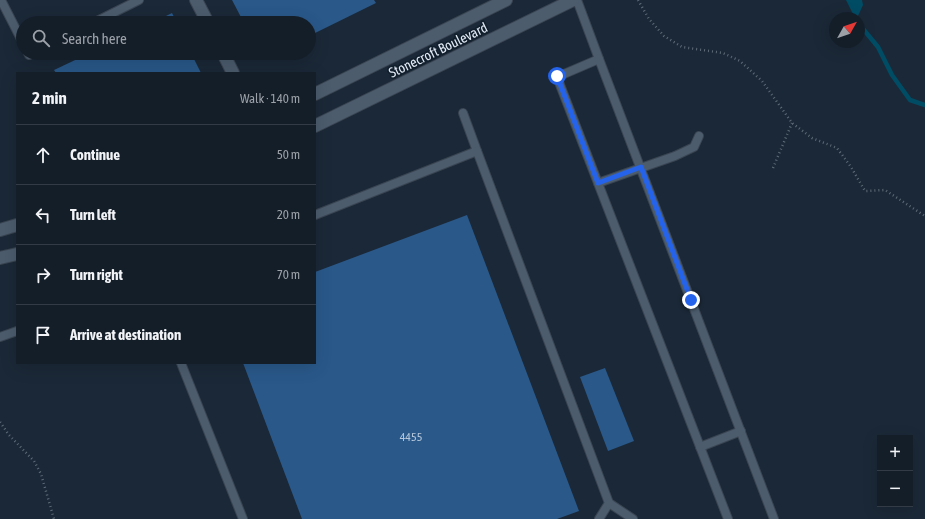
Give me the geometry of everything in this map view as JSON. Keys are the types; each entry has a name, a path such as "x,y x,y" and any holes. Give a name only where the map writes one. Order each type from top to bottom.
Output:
{"main road":[{"path":"196,0 204,16"},
{"name":"Stonecroft Boulevard","path":"316,94 506,0"},
{"name":"Stonecroft Boulevard","path":"316,126 573,0"},
{"path":"226,60 232,72"},
{"path":"0,230 16,225"},
{"path":"0,258 16,254"}],"lane":[{"path":"1,0 16,29"},
{"path":"107,16 139,0"},
{"path":"577,0 774,519"},
{"path":"599,59 557,76 728,519"},
{"path":"463,113 610,504 632,519"},
{"path":"598,183 675,156 694,147 699,136"},
{"path":"316,215 477,151"},
{"path":"0,337 16,331"},
{"path":"182,364 243,519"},
{"path":"700,447 741,431"},
{"path":"599,519 610,504"}],"path":[{"path":"638,0 649,19 664,36 682,47 723,53 740,61 762,81 792,122 812,138 837,148 851,167 864,191 885,190 925,216"},
{"path":"773,168 792,122"},
{"path":"0,422 9,435 34,461 41,474 54,519"}],"water":[{"path":"846,0 862,0 863,5 860,12 852,12"}],"building":[{"path":"232,0 374,0 376,3 316,33 316,16 240,16"},
{"path":"172,13 174,16 166,16"},
{"path":"75,60 194,60 200,72 55,72 54,70"},
{"path":"467,215 579,511 557,519 302,519 243,364 316,364 316,272"},
{"path":"605,368 634,441 608,451 580,377"}],"waterway":[{"path":"865,31 878,47 892,75 910,100 925,105"}],"route":[{"path":"557,76 598,183 641,167 691,300"}]}
